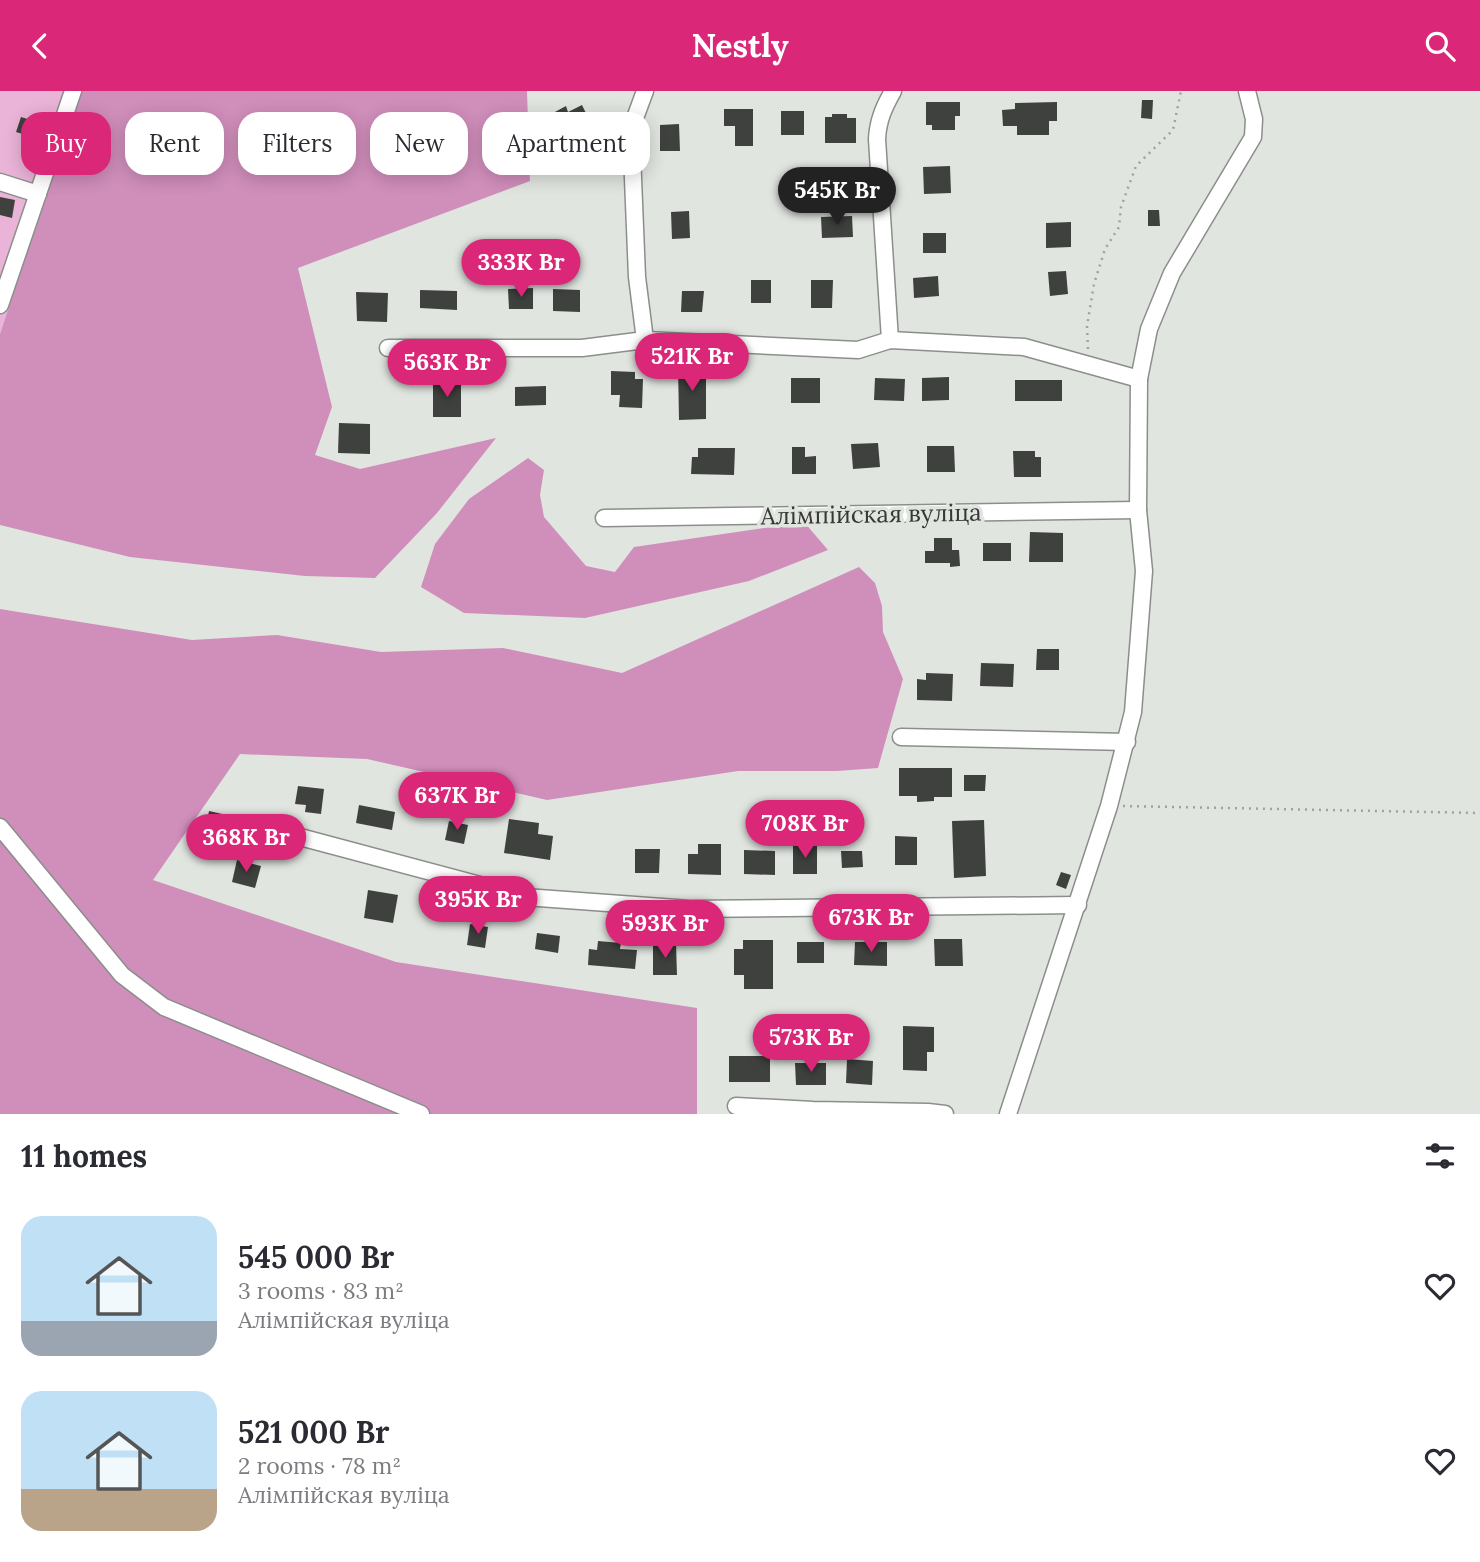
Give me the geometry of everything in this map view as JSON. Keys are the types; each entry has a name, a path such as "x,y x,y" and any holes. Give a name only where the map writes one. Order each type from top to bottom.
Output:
{"street":[{"path":"0,305 73,91"},
{"path":"645,91 631,129 637,277 645,340"},
{"path":"890,340 877,139 881,116 894,91"},
{"path":"1008,1114 1079,905 1127,742 1133,712 1144,571 1138,510 1139,379 1149,328 1172,273 1253,137 1254,118 1247,91"},
{"path":"0,182 38,194"},
{"path":"388,348 582,348 645,340 858,350 890,340 1024,347 1139,379"},
{"name":"Алімпійская вуліца","path":"604,518 1138,510"},
{"path":"901,737 1127,742"},
{"path":"0,827 122,975 164,1007 421,1114"},
{"path":"285,833 525,897 691,909 1079,905"},
{"path":"736,1106 945,1114"}],"path":[{"path":"1095,367 1087,347 1087,327 1094,284 1105,249 1119,227 1121,207 1136,166 1173,130 1181,91"},
{"path":"1109,806 1480,813"}],"shaded area":[{"path":"0,91 81,91 74,112 21,112 21,175 53,175 0,334"},
{"path":"81,91 527,91 528,112 482,112 482,175 530,175 530,181 298,268 332,407 315,455 360,469 496,438 437,513 375,578 305,576 130,557 0,525 0,334 53,175 111,175 111,112 74,112"},
{"path":"528,458 544,470 540,495 544,517 586,566 615,572 634,547 804,522 828,550 749,581 585,618 464,613 421,587 435,544 469,499"},
{"path":"859,567 875,583 882,606 883,632 903,679 878,768 837,771 738,771 547,800 367,759 240,754 153,880 396,962 697,1008 697,1114 0,1114 0,609 192,640 277,635 381,652 503,648 622,673"}],"building":[{"path":"1142,100 1153,100 1152,119 1141,118"},
{"path":"926,102 960,102 960,116 955,116 955,130 932,130 932,125 926,125"},
{"path":"1057,102 1057,121 1049,121 1049,135 1017,135 1017,126 1003,126 1002,110 1015,109 1015,103"},
{"path":"582,105 585,112 568,112"},
{"path":"566,106 568,112 555,112"},
{"path":"724,109 753,109 753,146 735,146 735,126 724,126"},
{"path":"781,111 804,111 804,135 781,135"},
{"path":"832,114 847,114 847,118 856,118 856,143 825,143 825,117 832,117"},
{"path":"21,117 21,134 16,132"},
{"path":"679,124 680,151 660,151 660,125"},
{"path":"950,166 951,193 924,194 923,167"},
{"path":"0,197 15,200 12,218 0,215"},
{"path":"1148,210 1159,210 1160,226 1148,226"},
{"path":"689,211 690,238 672,239 671,212"},
{"path":"852,216 853,237 822,238 821,217"},
{"path":"1071,222 1071,247 1046,248 1046,223"},
{"path":"923,233 946,233 946,253 923,253"},
{"path":"1066,271 1068,294 1050,296 1048,272"},
{"path":"938,276 939,296 914,298 913,278"},
{"path":"751,280 771,280 771,303 751,303"},
{"path":"811,280 833,280 832,308 811,308"},
{"path":"533,288 533,309 509,309 508,289"},
{"path":"553,289 580,290 580,312 553,311"},
{"path":"420,290 457,291 457,310 420,308"},
{"path":"682,291 704,291 702,312 681,312"},
{"path":"356,292 388,293 387,322 357,321"},
{"path":"701,364 701,375 706,375 706,419 679,420 678,365"},
{"path":"611,371 635,372 635,379 643,379 642,408 619,407 620,395 611,395"},
{"path":"949,377 949,400 922,401 922,378"},
{"path":"791,378 820,378 820,403 791,403"},
{"path":"875,378 905,379 904,401 874,400"},
{"path":"433,380 461,380 461,417 433,417"},
{"path":"1015,380 1062,380 1062,401 1015,401"},
{"path":"546,386 546,405 515,406 515,387"},
{"path":"339,423 370,424 370,454 338,453"},
{"path":"878,443 880,467 853,469 851,444"},
{"path":"927,446 954,446 955,472 927,472"},
{"path":"792,447 805,447 805,457 816,456 816,474 792,474"},
{"path":"698,448 735,448 734,475 691,474 692,457 698,457"},
{"path":"1013,451 1035,451 1035,457 1041,457 1041,477 1014,477"},
{"path":"1030,532 1063,533 1063,562 1029,562"},
{"path":"934,538 952,538 952,550 959,550 960,566 950,567 950,563 925,563 925,551 934,551"},
{"path":"983,543 1011,543 1011,561 983,561"},
{"path":"1037,649 1059,649 1059,670 1036,670"},
{"path":"981,663 1014,664 1013,687 980,686"},
{"path":"926,673 953,674 952,701 917,700 917,679 926,680"},
{"path":"899,768 952,768 952,797 934,797 934,801 917,802 917,796 899,796"},
{"path":"964,775 986,775 985,791 964,791"},
{"path":"298,786 324,789 321,814 305,812 306,805 295,804"},
{"path":"359,805 395,812 392,830 356,823"},
{"path":"209,811 266,824 261,849 204,836"},
{"path":"509,819 539,823 538,834 553,836 550,860 504,853"},
{"path":"984,820 986,876 954,878 952,821"},
{"path":"449,821 468,825 464,844 445,840"},
{"path":"895,836 917,837 917,865 895,865"},
{"path":"698,844 721,844 721,875 688,874 688,854 698,854"},
{"path":"793,846 817,846 817,874 793,874"},
{"path":"635,849 660,849 659,873 635,873"},
{"path":"744,850 775,851 775,875 744,874"},
{"path":"841,851 862,851 863,867 842,868"},
{"path":"237,860 261,866 255,888 232,882"},
{"path":"1061,872 1071,875 1066,889 1056,885"},
{"path":"368,890 398,895 393,923 364,918"},
{"path":"470,924 488,927 485,948 467,945"},
{"path":"537,933 560,936 558,953 535,949"},
{"path":"934,939 962,939 963,966 935,966"},
{"path":"743,940 773,940 773,989 744,989 744,975 734,975 734,949 743,949"},
{"path":"598,941 621,943 620,949 637,950 635,969 588,965 589,949 597,950"},
{"path":"797,942 824,942 824,963 797,963"},
{"path":"855,942 887,942 887,966 854,965"},
{"path":"653,944 676,944 677,975 653,975"},
{"path":"903,1026 934,1027 934,1052 927,1052 927,1071 903,1070"},
{"path":"729,1056 770,1056 770,1082 729,1082"},
{"path":"847,1059 873,1061 872,1085 846,1083"},
{"path":"795,1063 826,1063 826,1085 796,1085"}]}
